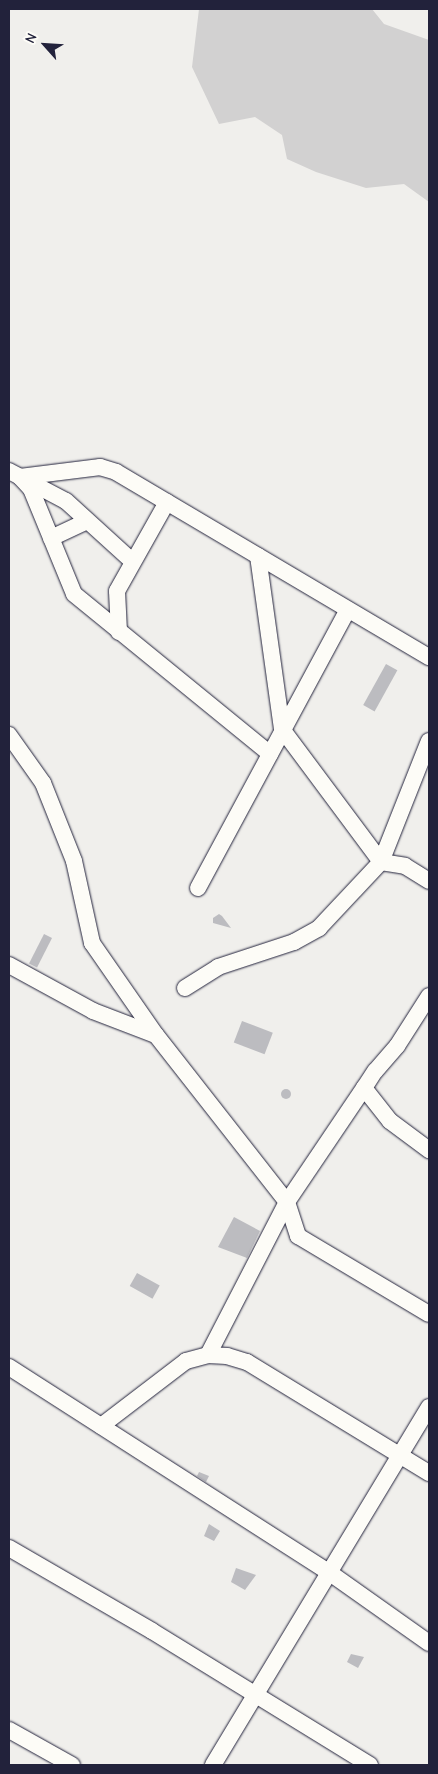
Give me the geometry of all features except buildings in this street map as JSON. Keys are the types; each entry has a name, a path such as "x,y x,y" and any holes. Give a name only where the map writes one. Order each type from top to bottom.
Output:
{"street":[{"path":"14,474 100,467 116,472 429,657"},
{"path":"14,474 66,501 132,561"},
{"path":"14,474 31,489 74,594 270,754"},
{"path":"119,632 117,591 132,561 167,502"},
{"path":"51,538 87,520"},
{"path":"258,556 282,729 381,862 405,866 429,881"},
{"path":"198,888 282,729 348,610"},
{"path":"9,735 43,783 74,861 92,943 156,1035 287,1202 298,1236 429,1314"},
{"path":"185,988 218,967 294,942 319,928 381,862 429,741"},
{"path":"9,965 93,1011 156,1035"},
{"path":"208,1355 287,1202 375,1071 397,1046 429,996"},
{"path":"364,1088 390,1121 429,1150"},
{"path":"101,1426 186,1361 208,1355 247,1362 402,1454 429,1473"},
{"path":"9,1367 330,1574 429,1643"},
{"path":"213,1765 330,1574 429,1407"},
{"path":"9,1548 370,1765"},
{"path":"9,1730 72,1765"}],"shaded area":[{"path":"199,9 372,9 384,24 429,40 429,202 404,184 366,188 316,172 287,159 282,135 255,117 219,124 192,67"}]}
